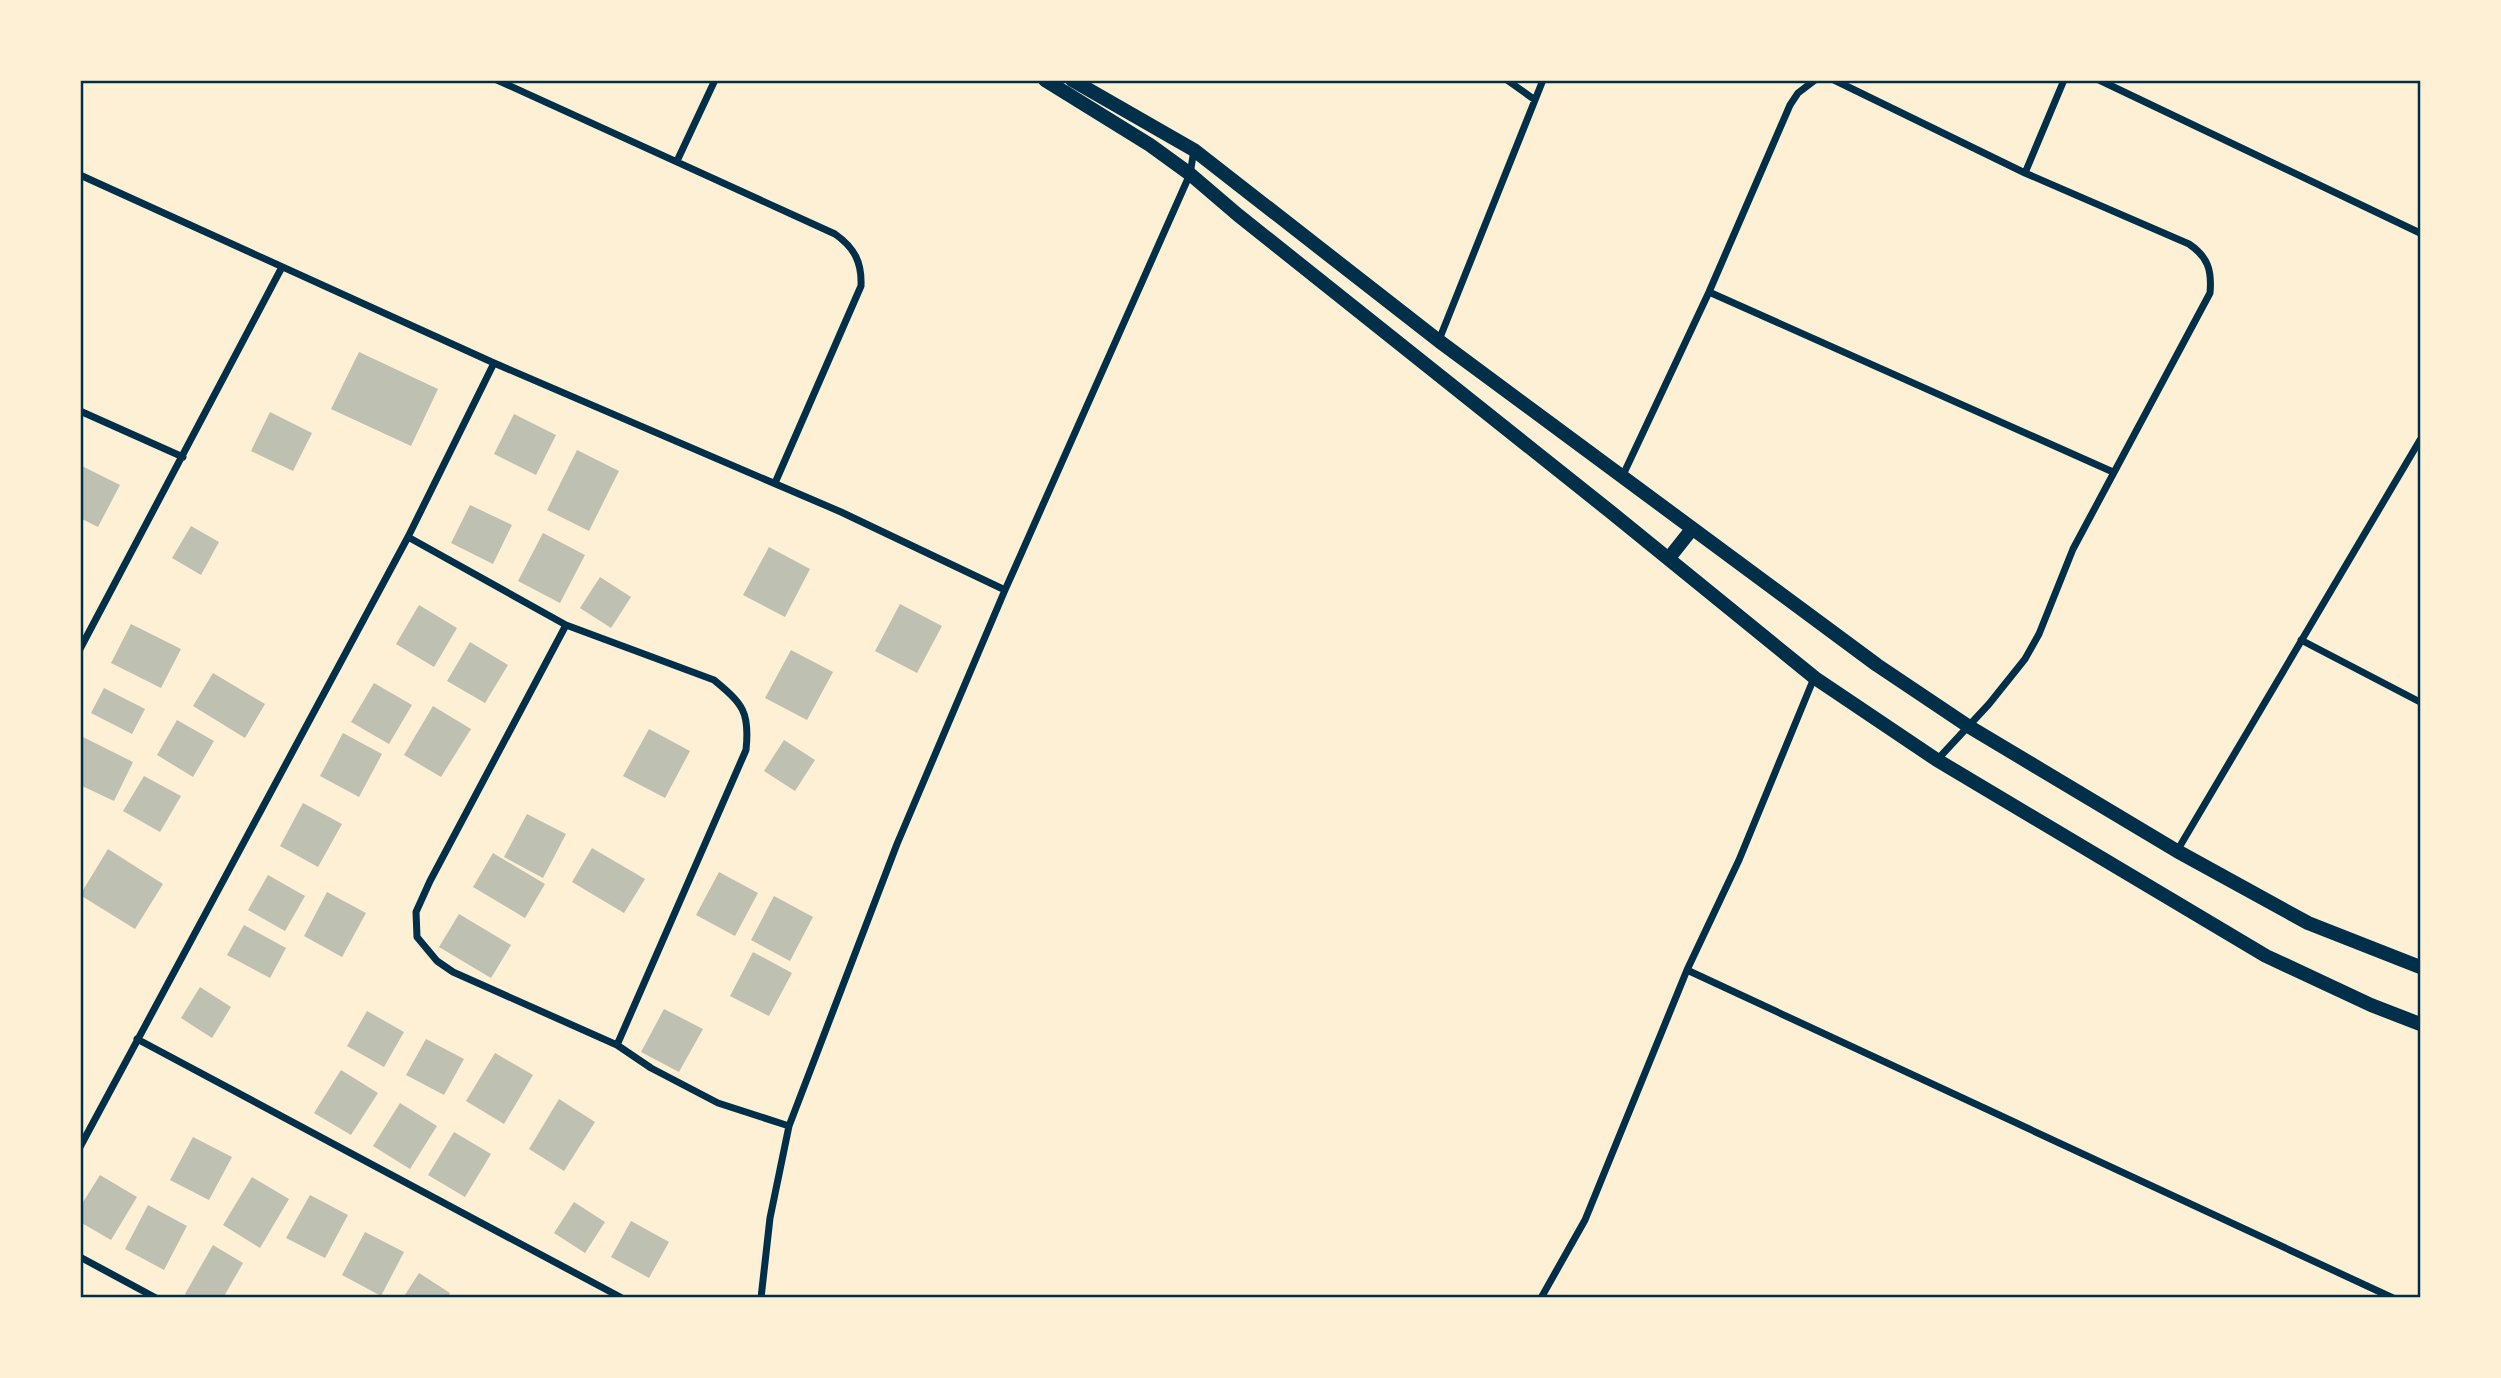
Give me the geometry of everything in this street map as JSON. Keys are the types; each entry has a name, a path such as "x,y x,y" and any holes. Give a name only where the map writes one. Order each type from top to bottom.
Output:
{"main road":[{"path":"1045,80 1150,145 1190,174 1815,678 1937,760 2266,956 2371,1005 2420,1024"},
{"path":"1072,80 1194,150 1438,341 1877,665 1968,726 2177,851 2308,923 2420,967"},
{"path":"1669,558 1692,529"}],"street":[{"path":"497,80 835,234 846,242 859,260 860,286 775,483"},
{"path":"677,160 715,80"},
{"path":"1507,80 1535,100"},
{"path":"1438,341 1543,80"},
{"path":"1623,475 1709,292 1790,105 1798,93 1815,80"},
{"path":"1834,80 2025,173 2189,244 2207,261 2211,277 2210,293 2073,549 2039,634 2013,676 1937,760"},
{"path":"2025,173 2064,80"},
{"path":"2099,80 2420,233"},
{"path":"761,1297 770,1218 789,1125 897,844 1005,590 1190,174 1194,150"},
{"path":"80,175 494,363 775,483 1005,590"},
{"path":"80,649 282,267"},
{"path":"1709,292 2113,472"},
{"path":"80,1147 408,537 494,363"},
{"path":"80,411 183,457"},
{"path":"2177,851 2420,440"},
{"path":"408,537 566,625 714,680 732,695 743,709 749,726 746,750 617,1045"},
{"path":"566,625 430,880 416,912 417,937 427,953 453,972 617,1045 651,1069 718,1103 789,1125"},
{"path":"2301,640 2420,702"},
{"path":"1541,1297 1585,1220 1687,970 1739,860 1815,678"},
{"path":"1687,970 2393,1297"},
{"path":"137,1039 621,1297"},
{"path":"80,1257 156,1297"}],"building":[{"path":"359,352 438,389 411,446 331,409"},
{"path":"270,412 312,433 293,471 251,451"},
{"path":"514,414 556,435 536,475 494,454"},
{"path":"577,450 619,471 589,531 547,510"},
{"path":"80,465 120,485 98,527 80,518"},
{"path":"470,505 512,525 493,564 451,543"},
{"path":"191,526 219,542 201,575 172,558"},
{"path":"543,533 585,555 560,603 518,581"},
{"path":"769,547 810,569 785,617 743,595"},
{"path":"600,577 631,597 611,628 580,608"},
{"path":"900,604 942,626 917,673 875,651"},
{"path":"419,605 457,628 434,667 396,644"},
{"path":"131,624 181,649 161,688 111,663"},
{"path":"470,642 508,665 485,703 447,681"},
{"path":"791,650 833,672 807,720 765,698"},
{"path":"213,673 265,704 245,738 193,706"},
{"path":"374,683 412,705 389,744 351,722"},
{"path":"104,688 145,709 132,734 91,713"},
{"path":"433,706 471,729 441,777 404,755"},
{"path":"177,720 214,741 193,777 157,755"},
{"path":"649,729 690,751 665,798 623,776"},
{"path":"343,733 382,754 359,797 320,776"},
{"path":"83,737 133,762 114,801 80,785 80,743"},
{"path":"784,740 815,760 795,791 764,771"},
{"path":"144,776 181,796 160,832 123,811"},
{"path":"303,803 342,824 318,867 280,846"},
{"path":"527,814 566,834 543,878 504,857"},
{"path":"592,848 645,879 624,913 572,882"},
{"path":"108,849 163,884 135,929 80,895"},
{"path":"493,853 545,884 525,918 473,887"},
{"path":"719,872 758,893 735,936 696,915"},
{"path":"268,875 305,896 285,931 248,910"},
{"path":"327,892 366,913 342,957 304,936"},
{"path":"774,896 813,917 790,961 751,940"},
{"path":"459,914 511,945 491,978 439,947"},
{"path":"244,925 286,948 270,978 227,955"},
{"path":"753,952 792,973 769,1016 730,996"},
{"path":"200,987 231,1007 212,1038 181,1018"},
{"path":"664,1009 703,1029 679,1072 641,1052"},
{"path":"367,1011 404,1032 384,1067 347,1046"},
{"path":"426,1039 464,1059 444,1095 406,1075"},
{"path":"495,1053 533,1075 504,1124 466,1101"},
{"path":"341,1070 378,1093 351,1135 314,1113"},
{"path":"559,1099 595,1122 564,1171 529,1149"},
{"path":"400,1103 437,1126 410,1169 373,1146"},
{"path":"454,1132 491,1154 465,1197 428,1175"},
{"path":"193,1137 232,1157 209,1200 170,1180"},
{"path":"100,1175 137,1197 111,1240 80,1222 80,1207"},
{"path":"252,1177 289,1199 260,1248 223,1225"},
{"path":"310,1195 348,1215 325,1258 286,1238"},
{"path":"574,1202 605,1222 585,1253 554,1233"},
{"path":"148,1205 187,1226 164,1270 125,1249"},
{"path":"631,1221 669,1242 649,1278 611,1257"},
{"path":"365,1232 404,1252 381,1296 342,1275"},
{"path":"213,1245 243,1263 223,1298 191,1298 185,1294"},
{"path":"419,1273 450,1293 447,1298 403,1298"}]}
